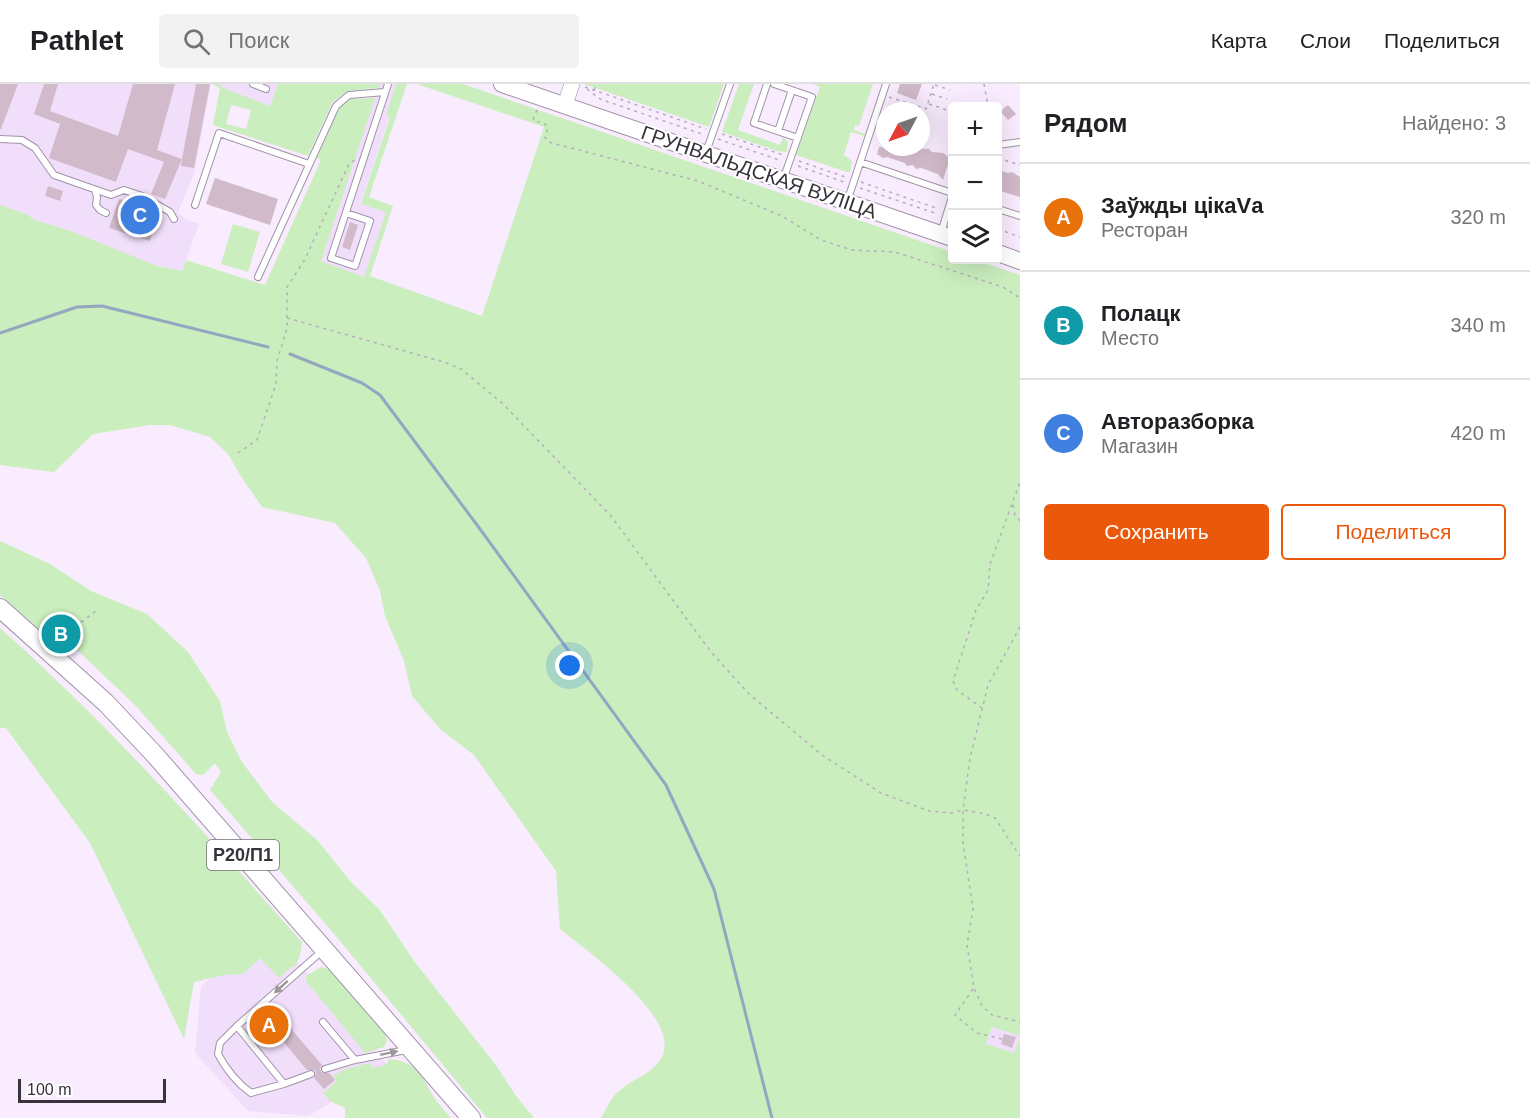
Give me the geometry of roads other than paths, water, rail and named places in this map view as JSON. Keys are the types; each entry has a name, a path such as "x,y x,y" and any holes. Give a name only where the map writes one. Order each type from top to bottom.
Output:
{"main road":[{"name":"ГРУНВАЛЬДСКАЯ ВУЛІЦА","path":"502,84 946,236"},
{"path":"1002,254 1020,261"},
{"name":"Р20/П1","path":"0,608 54,654 155,754 471,1118"}],"street":[{"path":"565,105 579,86"}],"lane":[{"path":"253,84 266,89"},
{"path":"346,213 370,221 355,266 331,258 388,84"},
{"path":"706,154 729,84"},
{"path":"767,84 754,123 798,138"},
{"path":"774,84 812,97 783,181"},
{"path":"847,202 886,84"},
{"path":"778,131 792,90"},
{"path":"258,277 336,105 349,95 385,92"},
{"path":"195,205 219,133 309,164"},
{"path":"0,139 22,140 34,148 54,175 111,195 124,190 142,196 170,212 174,219"},
{"path":"1016,143 1020,147"},
{"path":"860,162 948,194"},
{"path":"95,190 98,197 96,205 106,213"},
{"path":"946,236 948,210"},
{"path":"1001,210 1020,216"},
{"path":"311,1074 251,1093 242,1086 218,1054 220,1043 237,1026 325,948"},
{"path":"323,1022 355,1060"},
{"path":"237,1026 284,1084"},
{"path":"325,1069 355,1060 412,1049"}],"waterway":[{"path":"0,333 77,307 102,306 268,347"},
{"path":"290,354 362,383 380,395 666,785 714,889 772,1118"}],"place":[{"name":"Авторазборка","path":"140,215"},
{"name":"Полацк","path":"61,634"},
{"name":"Заўжды цікаVа","path":"269,1025"}]}
